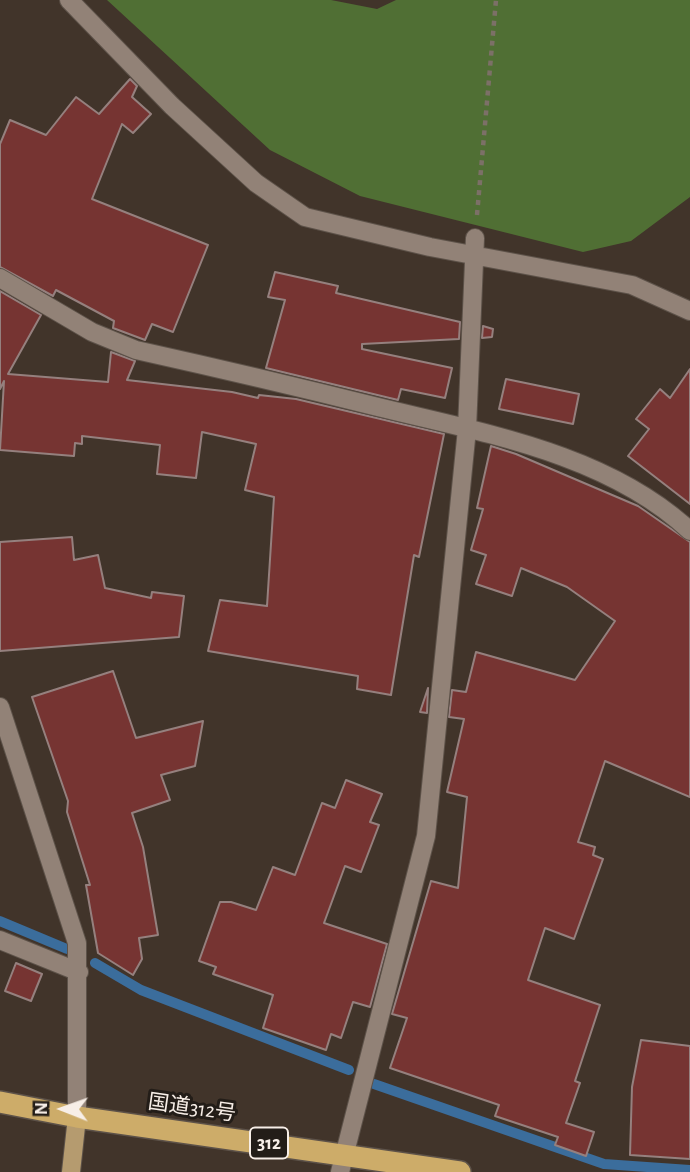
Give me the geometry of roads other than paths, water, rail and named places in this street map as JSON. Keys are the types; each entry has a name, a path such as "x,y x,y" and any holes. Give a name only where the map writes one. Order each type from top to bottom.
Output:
{"highway":[{"name":"国道312号","path":"0,1102 342,1163 460,1172"}],"main road":[{"path":"71,1172 77,1117"}],"street":[{"path":"69,0 172,106 256,183 305,217 430,247 475,246 632,285 690,311"},
{"path":"342,1163 426,836 467,429 475,246"},
{"path":"0,278 92,332 136,350 467,429 583,463 670,512 690,531"},
{"path":"0,707 77,943 77,1117"},
{"path":"0,940 79,972"}],"waterway":[{"path":"0,921 67,949"},
{"path":"95,963 141,990 349,1070"},
{"path":"374,1084 604,1164 690,1170"}]}
